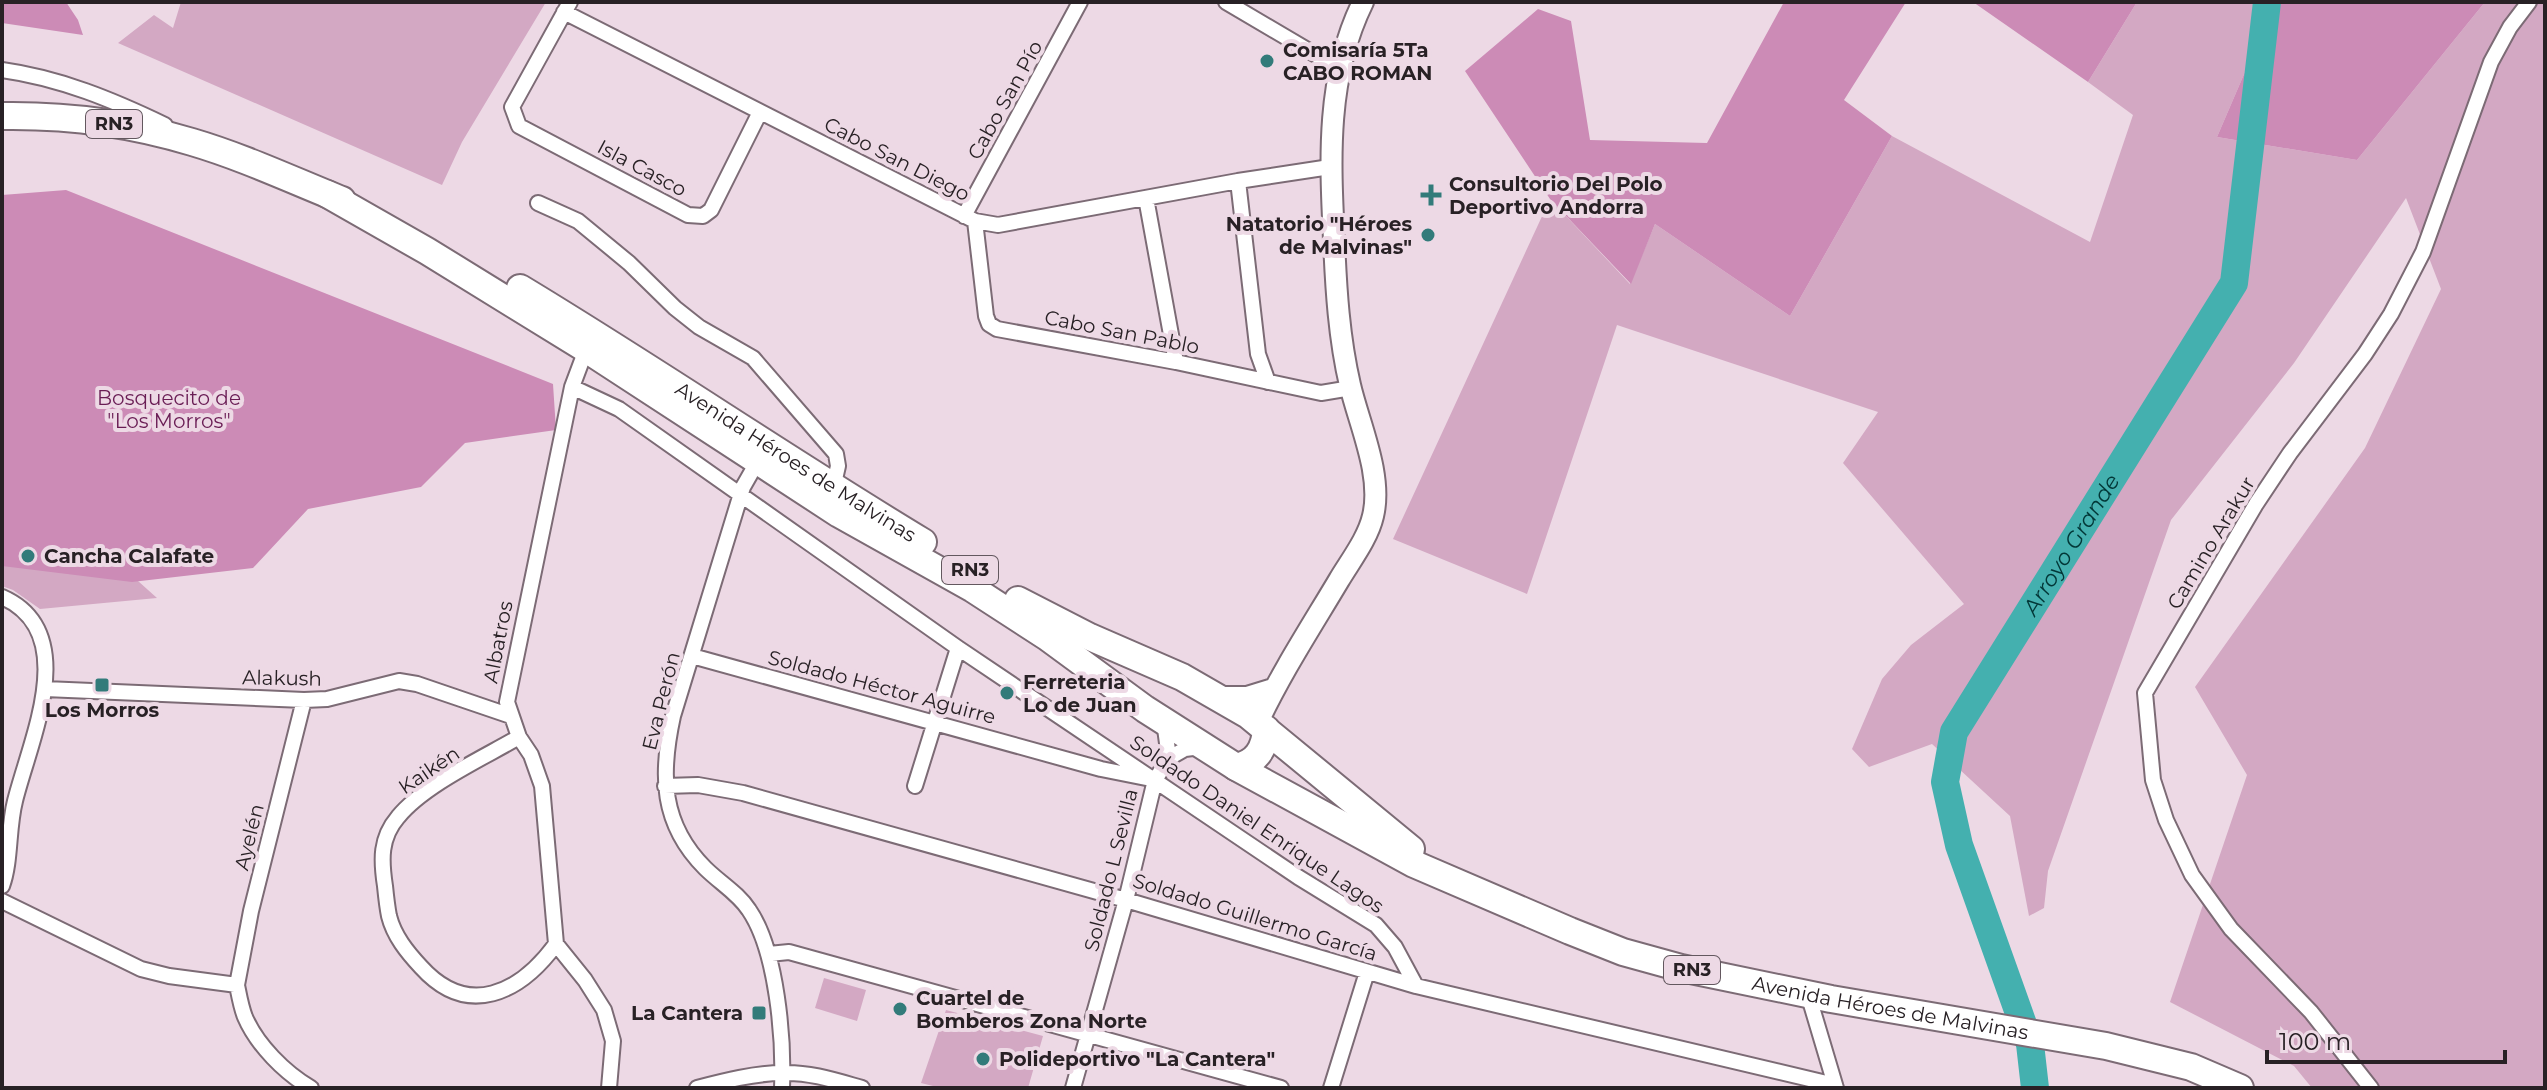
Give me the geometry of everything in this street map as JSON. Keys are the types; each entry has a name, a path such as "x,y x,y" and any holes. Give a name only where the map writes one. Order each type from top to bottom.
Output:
{"highway":[{"name":"Avenida Héroes de Malvinas","path":"2,116 67,118 154,131 223,152 327,194 591,341 762,453 852,522 973,589 1203,747 1395,854 1453,880 1623,952 1681,968 1944,1019 2106,1046 2191,1067 2240,1088"},
{"name":"Avenida Héroes de Malvinas","path":"762,453 833,488 1027,605 1218,697 1262,726 1404,844 1453,880"},
{"path":"1161,719 1156,706 1161,690 1182,677"},
{"path":"1236,767 1243,766 1261,751 1262,726"}],"street":[{"name":"Cabo San Pío","path":"970,219 1080,2"},
{"path":"1226,2 1338,68"},
{"path":"1262,726 1273,689 1358,548 1373,516 1375,490 1367,441 1343,349 1330,167 1338,68 1349,30 1363,2"},
{"name":"Camino Arakur","path":"2371,1088 2311,1012 2231,929 2192,875 2166,820 2153,780 2145,693 2256,504 2391,314 2423,252 2491,62 2510,27 2529,2"},
{"name":"Cabo San Diego","path":"567,7 760,112 970,219 998,225 1330,167"},
{"name":"Isla Casco","path":"567,7 512,107 519,126 688,215 703,216 711,210 760,112"},
{"path":"2,70 67,84 117,102 223,152"},
{"path":"1238,181 1258,354 1268,382"},
{"path":"1146,198 1176,362"},
{"path":"538,203 578,221 699,327 753,358 836,454 838,466 833,488"},
{"name":"Cabo San Pablo","path":"970,219 986,316 989,324 997,329 1321,393 1351,388"},
{"name":"Albatros","path":"556,944 542,786 507,702 572,387 591,341"},
{"name":"Soldado Daniel Enrique Lagos","path":"572,387 619,409 958,648 1298,877 1376,925 1395,947 1416,986"},
{"name":"Eva Perón","path":"762,453 740,496 692,656 666,749 665,786 672,820 686,848 751,912 769,954 782,1043 782,1080"},
{"path":"2,597 14,602 31,617 46,654 45,689 14,803 2,886"},
{"path":"915,786 958,648"},
{"name":"Soldado Héctor Aguirre","path":"692,656 1101,769 1155,780"},
{"name":"Alakush","path":"45,689 304,700 327,699 399,681 417,684 511,716"},
{"path":"1218,697 1247,697 1273,689"},
{"name":"Ayelén","path":"237,985 251,911 304,700"},
{"path":"1161,719 1169,758 1185,749 1203,747"},
{"name":"Kaikén","path":"519,737 414,799 397,818 385,836 381,860 390,918 403,948 431,978 454,993 468,997 507,990 542,963 556,944"},
{"name":"Soldado L Sevilla","path":"1073,1088 1126,900 1155,780 1169,758"},
{"name":"Soldado Guillermo García","path":"665,786 698,785 743,793 1126,900 1416,986 1836,1086"},
{"path":"2,901 141,969 237,985 245,1017 265,1048 286,1070 311,1088"},
{"path":"556,944 604,1010 613,1041 609,1088"},
{"path":"769,954 789,952 1281,1088"},
{"path":"1331,1088 1367,972"},
{"path":"1808,994 1836,1086"},
{"path":"697,1088 718,1082 828,1078 862,1088"}],"shaded area":[{"path":"181,2 546,2 462,142 442,185 118,43 154,15 173,28"},
{"path":"2137,2 2275,2 2217,137 2357,160 2485,2 2545,2 2545,1088 2312,1088 2294,1066 2170,1002 2247,775 2195,687 2365,448 2441,289 2406,198 2294,363 2171,520 2048,871 2044,908 2029,916 2010,816 1932,744 1869,767 1852,749 1882,679 1911,645 1964,604 1843,463 1878,412 1617,325 1527,594 1393,539 1550,199 1630,284 1655,224 1790,316 1892,136 2090,242 2133,115 2088,82"},
{"path":"2,522 119,564 157,598 40,609 2,586"},
{"path":"824,978 866,990 857,1021 815,1008"},
{"name":"Polideportivo \"La Cantera\"","path":"946,1010 1043,1036 1028,1088 941,1088 921,1083"}],"green space":[{"path":"2,2 66,2 78,20 83,35 2,23"},
{"path":"1784,2 1906,2 1844,100 1892,136 1790,316 1655,224 1631,284 1550,199 1465,71 1538,9 1571,21 1590,140 1707,143"},
{"path":"1973,2 2137,2 2088,82"},
{"path":"2275,2 2485,2 2357,160 2217,137"},
{"name":"Bosquecito de \"Los Morros\"","path":"66,190 553,384 556,430 465,443 421,487 308,509 253,568 132,582 2,566 2,195"}],"waterway":[{"name":"Arroyo Grande","path":"2035,1088 2030,1044 1959,845 1945,782 1954,732 2234,283 2267,2"}],"place":[{"name":"Comisaría 5Ta CABO ROMAN","path":"1267,61"},
{"name":"Consultorio Del Polo Deportivo Andorra","path":"1431,195"},
{"name":"Natatorio \"Héroes de Malvinas\"","path":"1428,235"},
{"name":"Cancha Calafate","path":"28,556"},
{"name":"Los Morros","path":"102,685"},
{"name":"Ferreteria Lo de Juan","path":"1007,693"},
{"name":"Cuartel de Bomberos Zona Norte","path":"900,1009"},
{"name":"La Cantera","path":"759,1013"},
{"name":"Polideportivo \"La Cantera\"","path":"983,1059"}]}
